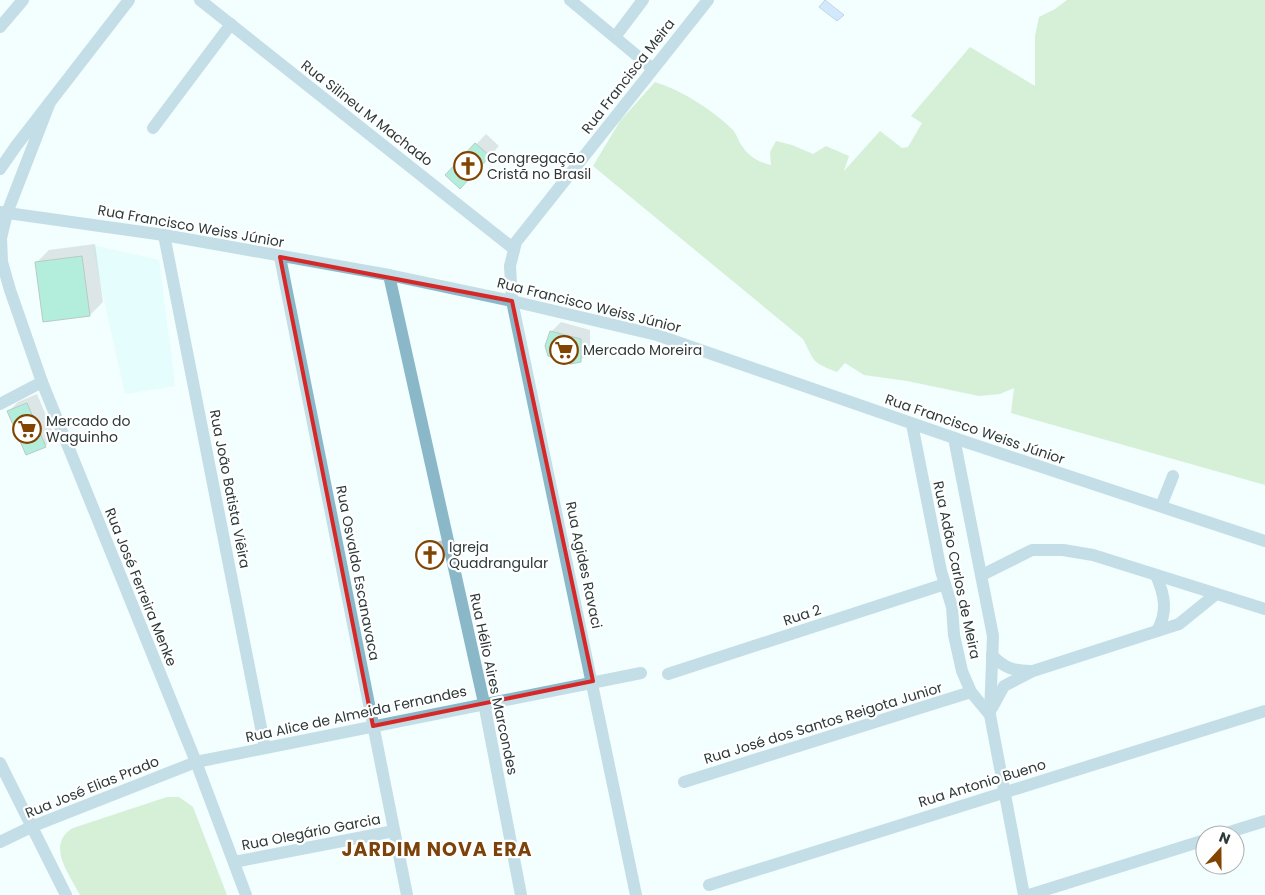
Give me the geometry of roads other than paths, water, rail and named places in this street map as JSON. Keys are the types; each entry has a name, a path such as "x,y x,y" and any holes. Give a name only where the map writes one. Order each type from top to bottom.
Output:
{"street":[{"path":"0,27 23,0"},
{"path":"0,169 129,0"},
{"name":"Rua Silineu M Machado","path":"200,0 515,246"},
{"path":"570,0 653,69"},
{"path":"615,37 643,0"},
{"name":"Rua Francisca Meira","path":"515,246 708,0"},
{"path":"153,128 231,24"},
{"name":"Rua José Ferreira Menke","path":"50,102 4,212 1,262 42,382 196,762 246,895"},
{"name":"Rua Francisco Weiss Júnior","path":"4,212 164,235 389,275 512,301 657,335 912,424 1265,541"},
{"name":"Rua João Batista Viêira","path":"164,235 265,748"},
{"name":"Rua Agides Ravaci","path":"515,246 510,266 512,301 593,681 636,895"},
{"name":"Rua Osvaldo Escanavaca","path":"280,257 407,895"},
{"name":"Rua Hélio Aires Marcondes","path":"389,275 484,703 521,895"},
{"name":"Rua José Ferreira Menke","path":"0,278 10,290"},
{"path":"0,404 42,382"},
{"name":"Rua Adão Carlos de Meira","path":"912,424 945,584 952,607 954,635 962,671 970,692 990,715"},
{"name":"Rua Adão Carlos de Meira","path":"954,438 993,636 990,715 1024,895"},
{"path":"1161,506 1173,476"},
{"path":"982,575 1032,550 1055,549 1093,555 1265,609"},
{"path":"1156,575 1162,587 1165,618 1157,631"},
{"name":"Rua 2","path":"668,674 945,584"},
{"path":"990,715 997,697 1004,686 1033,671 1179,624 1216,594"},
{"path":"992,656 1007,668 1016,671 1033,671"},
{"name":"Rua Alice de Almeida Fernandes","path":"196,762 593,681 641,673"},
{"name":"Rua José dos Santos Reigota Junior","path":"684,782 970,692"},
{"name":"Rua Antonio Bueno","path":"709,885 1265,710"},
{"name":"Rua José Elias Prado","path":"0,842 32,827 196,762"},
{"path":"0,763 66,895"},
{"path":"1245,827 1265,821"},
{"name":"Rua Olegário Garcia","path":"234,862 394,831"},
{"path":"1029,895 1195,843"}],"water":[{"path":"825,0 844,15 837,21 819,7"}],"place":[{"name":"Congregação Cristã no Brasil","path":"468,166"},
{"name":"Mercado Moreira","path":"564,350"},
{"name":"Mercado do Waguinho","path":"27,429"},
{"name":"Igreja Quadrangular","path":"430,555"}],"district":[{"name":"JARDIM NOVA ERA","path":"437,849"}]}
